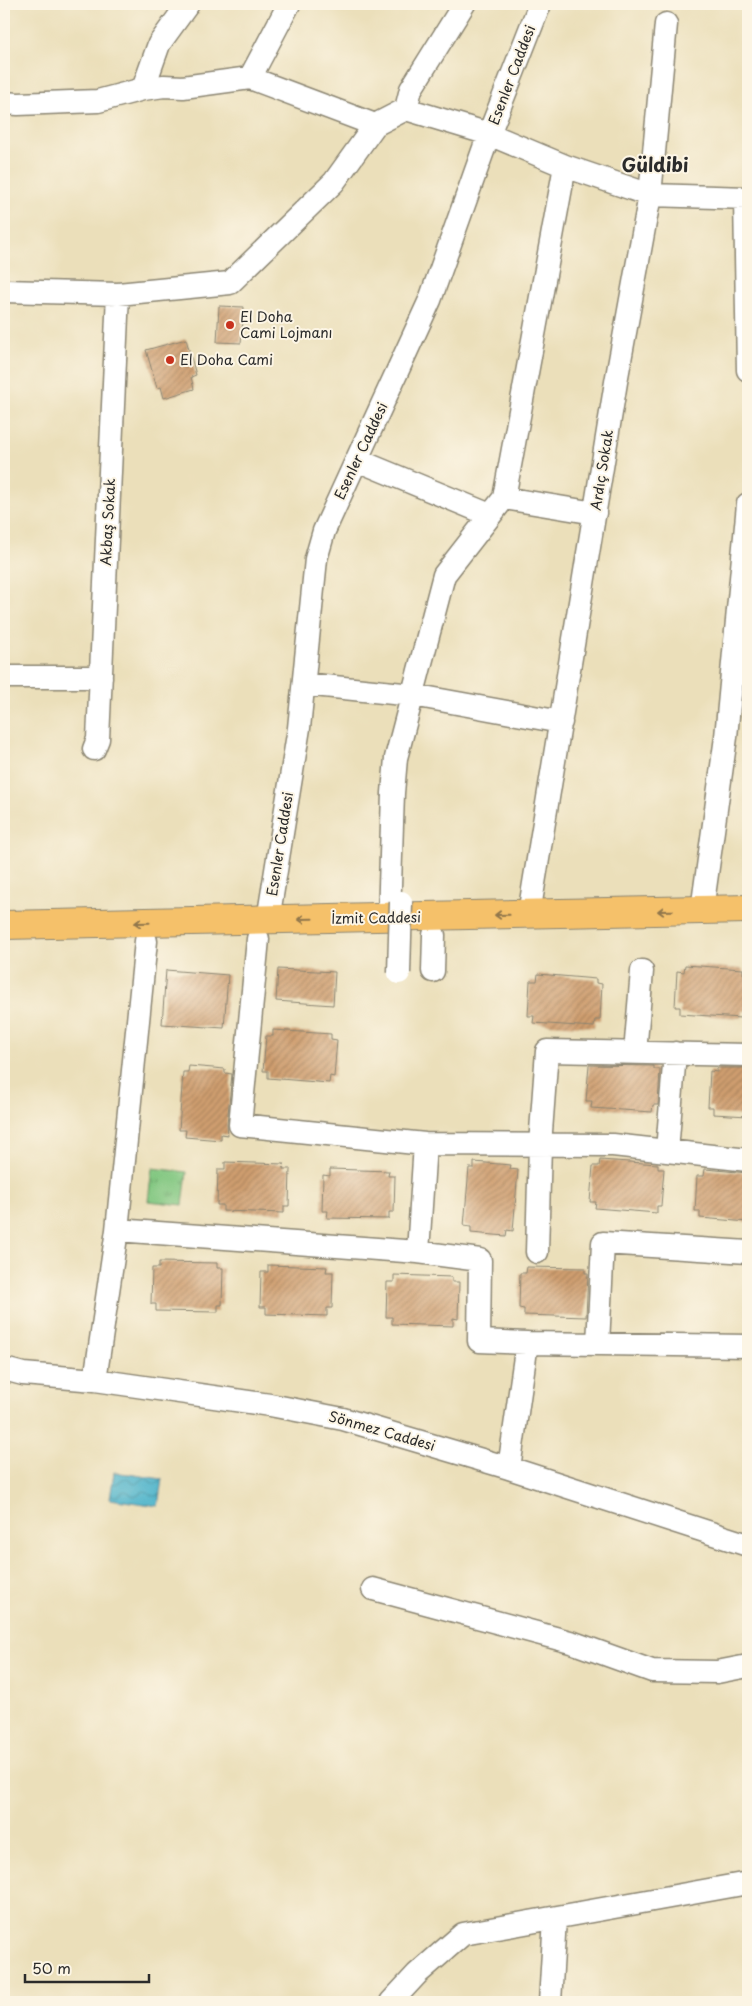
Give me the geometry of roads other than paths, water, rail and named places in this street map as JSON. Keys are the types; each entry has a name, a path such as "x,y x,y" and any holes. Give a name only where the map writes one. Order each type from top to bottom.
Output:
{"main road":[{"name":"İzmit Caddesi","path":"4,944 146,941 263,930 395,910 529,914 748,909"},
{"name":"İzmit Caddesi","path":"4,925 434,935 748,928"}],"street":[{"path":"143,88 159,44 188,4"},
{"path":"250,78 289,4"},
{"path":"406,110 411,89 464,4"},
{"name":"Esenler Caddesi","path":"425,1144 240,1125 263,930 299,728 316,558 324,531 430,300 489,134 540,4"},
{"name":"Ardıç Sokak","path":"529,914 595,513 650,196 666,24"},
{"path":"4,103 98,101 143,88 183,87 250,78 374,125"},
{"path":"4,291 118,294 230,283 334,182 374,125 406,110 489,134 565,166 650,196 746,198 748,370"},
{"path":"399,973 395,910 399,850 396,758 444,576 497,506 565,166"},
{"name":"Akbaş Sokak","path":"94,749 98,739 118,294"},
{"path":"357,460 497,506 595,513"},
{"path":"702,910 743,621 748,504"},
{"path":"4,678 101,677"},
{"path":"304,684 413,695 560,722"},
{"path":"433,971 434,935"},
{"path":"95,1380 117,1230 146,941"},
{"path":"635,1053 642,971"},
{"path":"537,1252 540,1145 547,1051 748,1055"},
{"path":"667,1151 675,1053"},
{"path":"418,1252 425,1144 613,1146 748,1160"},
{"path":"117,1230 418,1252 480,1260 479,1341 748,1346"},
{"path":"598,1344 603,1243 748,1252"},
{"path":"509,1468 527,1343"},
{"name":"Sönmez Caddesi","path":"4,1369 23,1374 95,1380 270,1405 343,1419 509,1468 748,1545"},
{"path":"373,1589 574,1643 652,1671 717,1672 748,1666"},
{"path":"390,2002 417,1974 463,1934 748,1884"},
{"path":"550,2002 555,1918"}],"water":[{"path":"114,1472 162,1479 158,1506 110,1499"}],"place":[{"name":"El Doha Cami Lojmanı","path":"230,325"},
{"name":"El Doha Cami","path":"170,360"}],"district":[{"name":"Güldibi","path":"655,165"}]}
